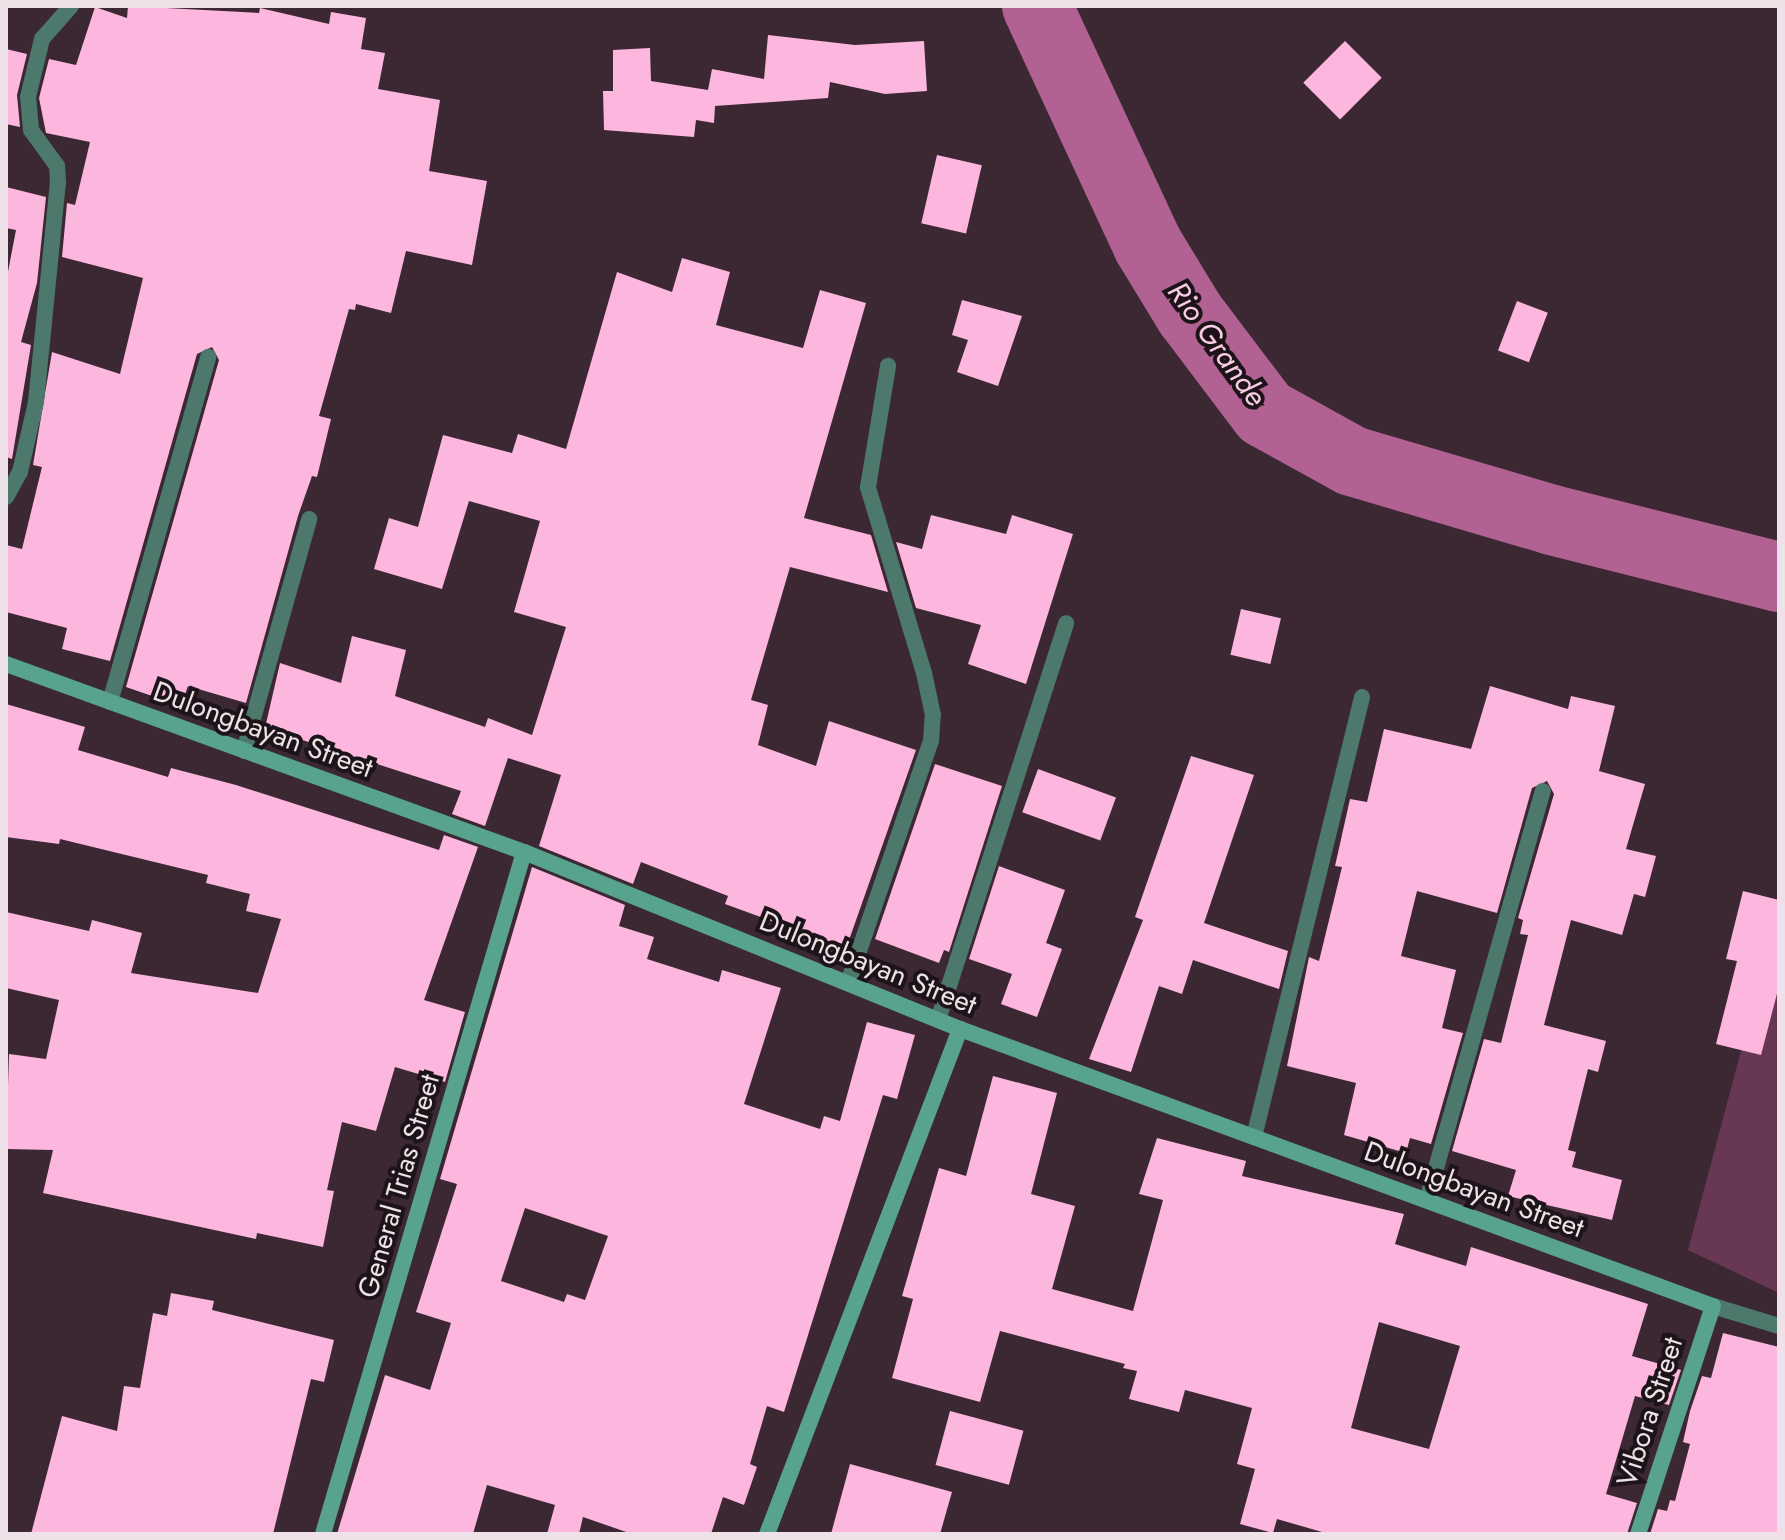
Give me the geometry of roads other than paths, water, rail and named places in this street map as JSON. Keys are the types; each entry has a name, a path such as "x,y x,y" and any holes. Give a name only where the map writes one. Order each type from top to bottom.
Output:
{"street":[{"path":"6,497 20,472 36,402 58,183 57,166 31,130 28,97 42,39 71,6"},
{"path":"110,702 208,357"},
{"path":"848,983 931,741 933,715 924,673 868,487 888,366"},
{"path":"244,751 309,519"},
{"path":"938,1020 1066,623"},
{"name":"Dulongbayan Street","path":"6,664 524,852 960,1029 1713,1306"},
{"path":"1254,1137 1362,697"},
{"path":"1427,1200 1543,791"},
{"name":"General Trias Street","path":"323,1534 524,852"},
{"path":"767,1534 960,1029"},
{"path":"1713,1306 1779,1326"},
{"name":"Vibora Street","path":"1638,1534 1713,1306"}],"waterway":[{"name":"Rio Grande","path":"1037,6 1148,245 1190,314 1265,413 1352,461 1552,520 1779,577"}]}
